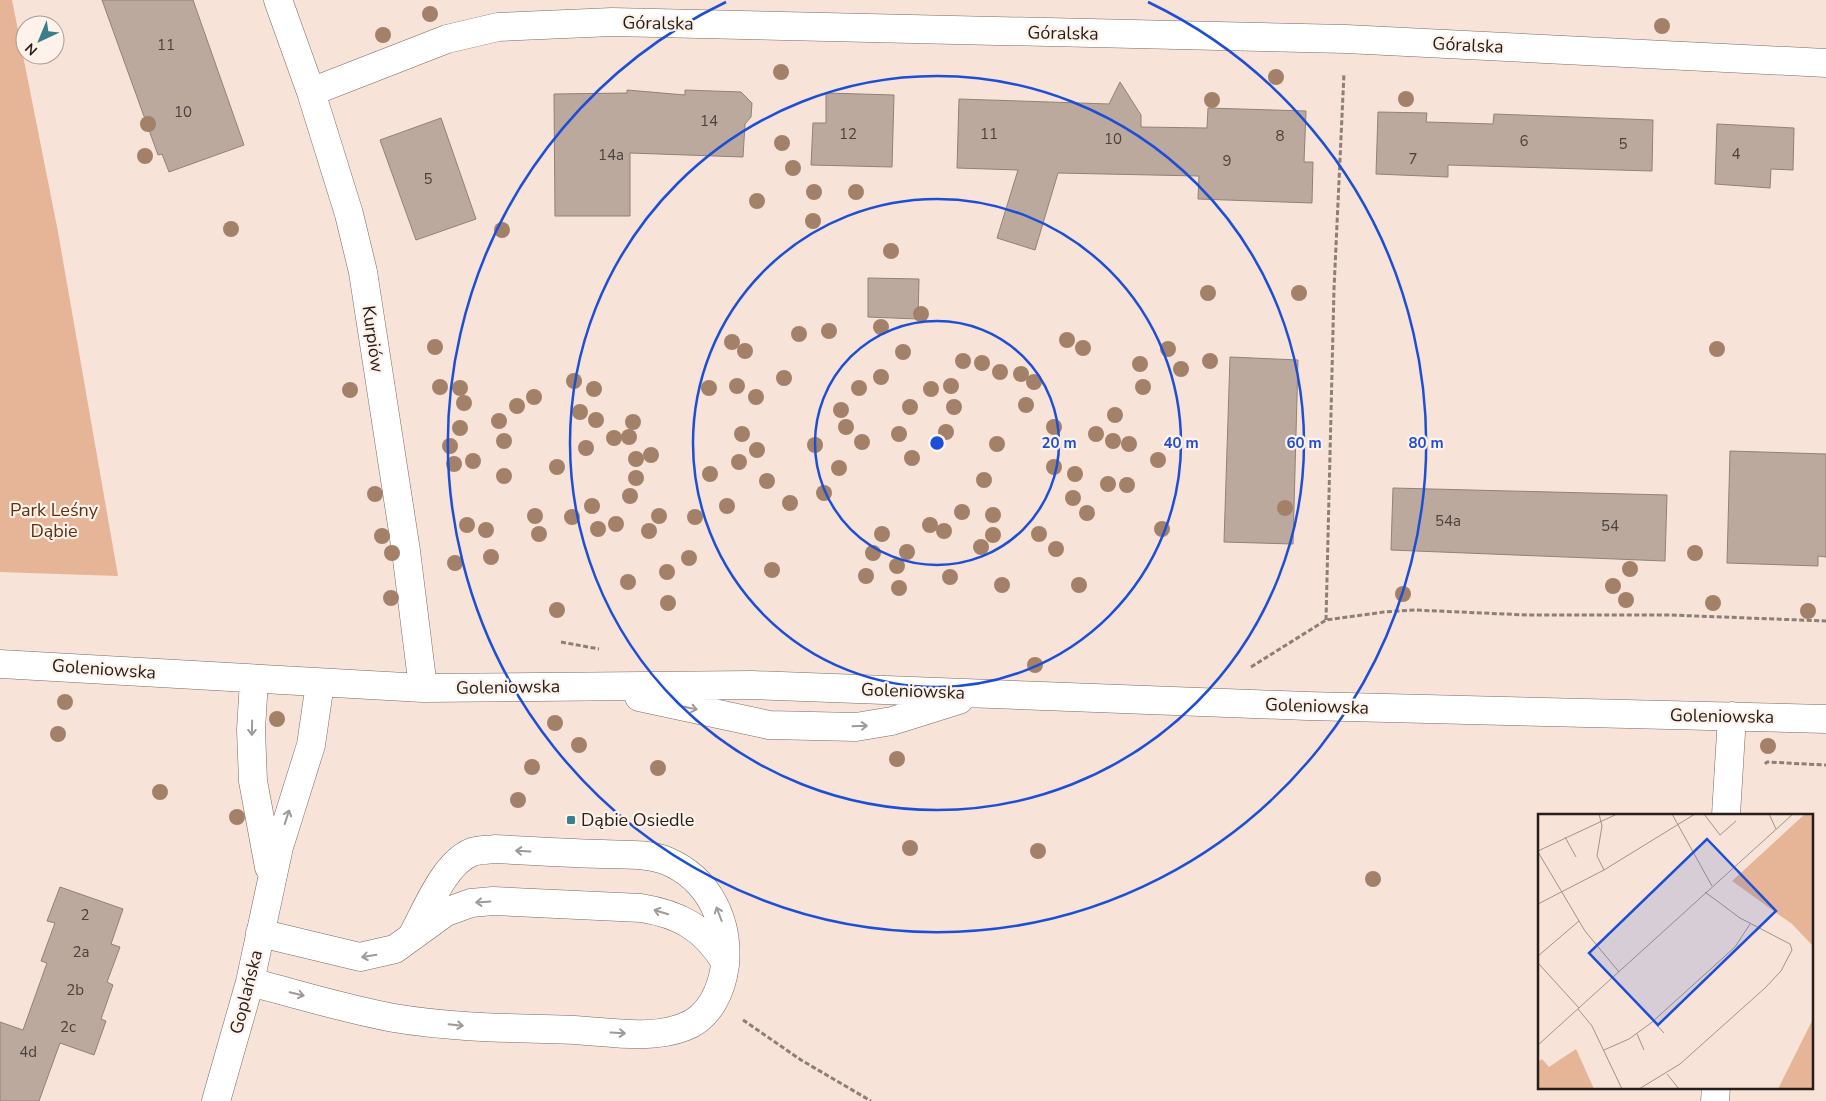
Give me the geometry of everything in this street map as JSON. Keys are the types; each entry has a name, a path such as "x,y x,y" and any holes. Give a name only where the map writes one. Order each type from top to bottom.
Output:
{"street":[{"name":"Kurpiów","path":"278,0 311,92 349,214 363,272 406,551 423,688"},
{"name":"Góralska","path":"311,92 447,39 498,27 552,23 612,22 1346,39 1826,62"},
{"name":"Goleniowska","path":"0,664 254,680 423,688 752,685 1306,706 1826,719"},
{"name":"Goplańska","path":"254,680 253,781 260,808 272,881"},
{"name":"Goplańska","path":"216,1101 250,982 284,827 312,745 320,683"},
{"path":"573,686 651,699 769,724 856,727 875,726 987,694"},
{"path":"1726,814 1732,716"},
{"path":"250,982 395,1018 482,1028 630,1033 671,1031 687,1026 703,1015 714,1000 723,982 726,935 718,910 703,888 685,872 666,861 638,855 495,849 471,852 454,866 438,886 412,936"},
{"path":"260,933 360,957 395,949 446,912 471,902 493,901 641,908 679,918 713,942 725,962"},
{"path":"1715,1101 1716,1088"}],"path":[{"path":"1326,620 1334,289 1346,39"},
{"path":"1248,669 1326,620 1384,612 1415,610 1826,621"},
{"path":"561,642 607,650"},
{"path":"1762,770 1766,762 1826,765"},
{"path":"714,1000 801,1060 871,1101"}],"green space":[{"name":"Park Leśny Dąbie","path":"0,0 12,0 15,15 15,65 25,65 58,232 118,576 0,572"}],"building":[{"path":"102,0 193,0 244,145 169,172 162,154 158,155"},
{"path":"1120,82 1141,115 1141,127 1207,128 1208,108 1306,111 1304,162 1313,162 1312,203 1198,199 1199,176 1058,173 1035,250 997,238 1018,170 957,168 959,99 1109,104"},
{"path":"627,90 685,95 685,90 741,92 752,103 751,117 745,124 743,157 630,153 630,216 555,216 554,94 627,93"},
{"path":"826,93 894,95 892,167 811,165 813,123 826,123"},
{"path":"1378,112 1427,113 1426,122 1493,124 1494,114 1653,120 1652,171 1448,165 1448,177 1376,174"},
{"path":"441,118 476,219 416,240 380,140"},
{"path":"1717,124 1794,128 1793,170 1771,169 1770,188 1715,184"},
{"path":"868,278 919,279 918,319 868,317"},
{"path":"1230,357 1298,360 1293,544 1224,542"},
{"path":"1730,451 1826,454 1826,557 1818,556 1818,566 1727,563"},
{"path":"1393,488 1667,495 1665,561 1391,550"},
{"path":"60,887 123,909 111,944 120,947 107,982 113,985 101,1019 106,1021 94,1055 60,1043 39,1101 0,1101 0,1022 23,1030 47,963 41,961 55,923 47,921"}],"place":[{"name":"Dąbie Osiedle","path":"571,820"}]}
